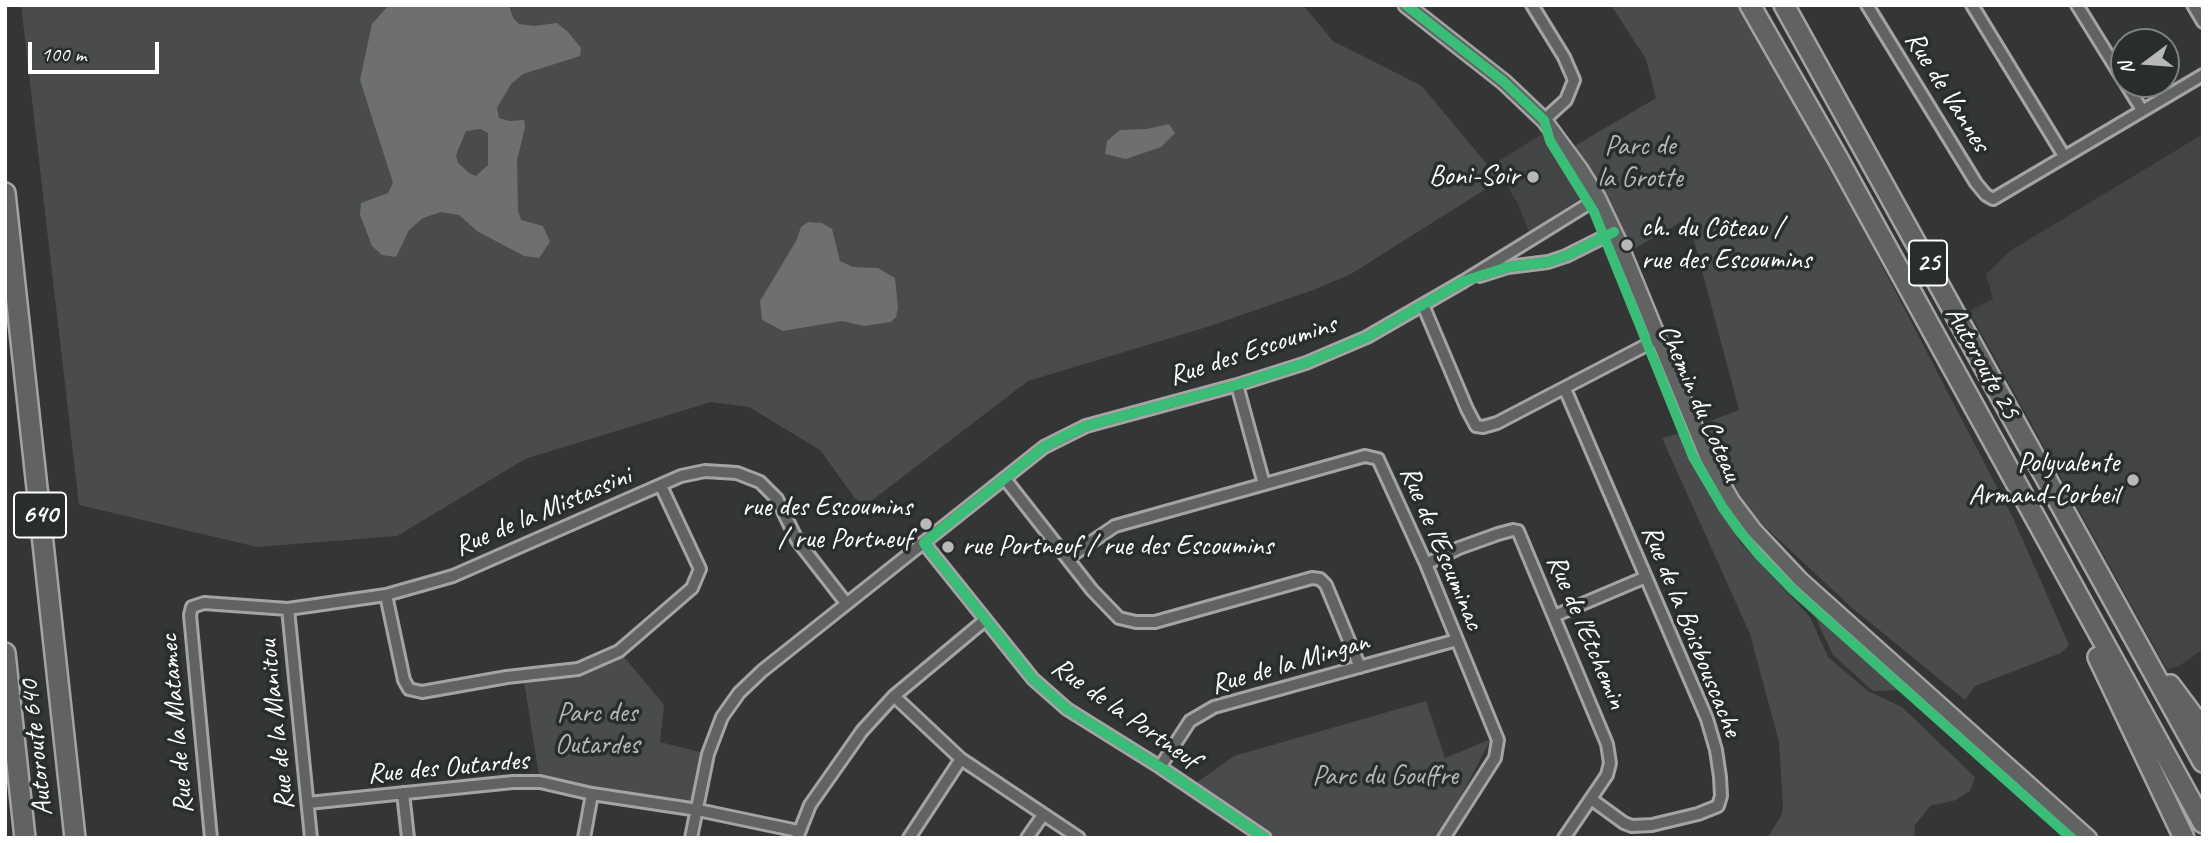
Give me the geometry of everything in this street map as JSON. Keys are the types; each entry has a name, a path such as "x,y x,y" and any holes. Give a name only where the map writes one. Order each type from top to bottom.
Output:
{"highway":[{"name":"Autoroute 25","path":"1750,5 1821,128 2203,823"},
{"name":"Autoroute 25","path":"1784,5 2203,762"},
{"name":"Autoroute 640","path":"5,193 75,838"},
{"path":"2037,522 2126,719 2184,838"},
{"name":"Autoroute 640","path":"5,653 25,838"},
{"path":"2143,653 2186,704 2203,729"}],"street":[{"path":"1532,5 1564,57 1574,80 1566,100 1544,120"},
{"name":"Rue de Vannes","path":"1867,5 1976,183 1986,195 1993,198 2064,156"},
{"path":"1972,5 2064,156 2203,75"},
{"path":"2077,5 2110,59"},
{"path":"2193,5 2203,22"},
{"name":"Chemin du Coteau","path":"1413,7 1504,82 1544,120 1574,160 1598,198 1614,232 1711,466 1732,501 1759,537 1826,603 2089,838"},
{"path":"2134,98 2142,110"},
{"name":"Rue des Escoumins","path":"691,838 708,754 722,717 739,693 762,671 1044,447 1086,426 1237,385 1306,363 1367,337 1598,198"},
{"name":"Rue des Escoumins","path":"1464,281 1508,267 1548,262 1614,232"},
{"path":"1423,305 1476,426 1497,423 1658,339"},
{"path":"1237,385 1264,484"},
{"name":"Rue de la Boisbouscache","path":"1565,388 1707,719 1716,750 1721,796 1718,806 1709,811 1640,826 1624,823 1591,799"},
{"name":"Rue de l'Escuminac","path":"1068,558 1115,526 1366,456 1378,459 1426,564 1498,740 1495,758 1447,837"},
{"name":"Rue de la Mistassini","path":"192,607 204,603 288,609 386,595 453,576 681,476 705,471 737,473 760,482 777,499 797,540 846,604"},
{"path":"1005,479 1092,590 1119,618 1155,622 1312,578 1320,579 1326,585 1360,667"},
{"path":"386,595 404,680 409,689 422,692 508,677 578,669 619,651 692,588 700,569 661,486"},
{"name":"Rue de l'Etchemin","path":"1426,564 1499,534 1518,531 1607,744 1607,775 1564,838"},
{"name":"Rue de la Portneuf","path":"924,543 1033,679 1067,709 1160,767 1263,837"},
{"path":"1554,616 1646,577"},
{"name":"Rue de la Matamec","path":"192,607 190,615 211,838"},
{"name":"Rue de la Manitou","path":"288,609 311,838"},
{"path":"797,834 810,805 855,742 894,696 984,621"},
{"name":"Rue de la Mingan","path":"1160,767 1190,721 1214,707 1457,640"},
{"path":"894,696 961,759 1079,838"},
{"path":"909,838 961,759"},
{"name":"Rue des Outardes","path":"308,803 513,782 540,782 592,794 698,810 797,834"},
{"path":"403,793 408,838"},
{"path":"584,838 592,794"},
{"path":"1027,838 1043,815"}],"shaded area":[{"path":"389,5 509,5 513,18 519,24 534,26 557,23 581,48 580,56 523,74 511,84 497,108 499,118 509,121 524,120 525,127 517,160 518,211 521,220 543,226 550,242 539,258 524,256 477,231 459,215 441,212 423,218 409,230 396,257 382,255 372,246 360,215 361,203 388,193 393,183 360,80 372,24","holes":["481,129 488,133 488,165 476,176 458,163 456,155 466,131"]},
{"path":"1169,124 1175,133 1161,147 1126,159 1105,154 1107,141 1120,130 1147,129"},
{"path":"1542,134 1581,198 1529,232 1518,204 1494,164"},
{"name":"Polyvalente Armand-Corbeil","path":"2203,134 2203,649 2179,666 2167,670 1969,311 1993,299 1986,274 2010,251"},
{"path":"808,222 822,223 832,229 840,261 853,267 878,268 895,278 898,308 896,317 891,322 864,326 842,321 783,331 762,320 760,301 796,241 801,227"}],"green space":[{"path":"21,5 1303,5 1333,41 1422,86 1500,180 1351,274 1207,327 1028,381 862,508 820,450 749,407 711,402 525,459 397,536 257,547 79,505"},
{"name":"Parc de la Grotte","path":"1611,5 1737,5 1782,73 2014,520 2069,645 2061,653 1975,686 1965,700 1851,607 1747,510 1705,423 1739,410 1688,218 1630,251 1604,196 1573,147 1656,98 1646,59"},
{"path":"1684,432 1739,541 1810,617 1828,657 1868,691 1902,707 1975,777 1970,791 1956,800 1930,806 1915,825 1914,838 1767,838 1781,816 1783,807 1779,742 1750,634 1662,438"},
{"path":"1811,608 1904,690 1873,691 1833,655"},
{"name":"Parc des Outardes","path":"619,651 664,705 660,742 708,754 698,810 540,782 523,675 578,669"},
{"name":"Parc du Gouffre","path":"1426,701 1445,758 1491,739 1439,838 1265,838 1189,788 1234,756"}],"cycle path":[{"path":"1406,5 1504,82 1544,120 1550,141 1594,212 1693,457 1740,532 1793,590 2071,838"},
{"path":"1265,838 1160,767 1067,709 1033,679 924,543 1044,447 1086,426 1237,385 1306,363 1367,337 1464,281 1508,267 1548,262 1614,232"}],"place":[{"name":"Boni-Soir","path":"1533,177"},
{"name":"ch. du Côteau / rue des Escoumins","path":"1627,245"},
{"name":"Polyvalente Armand-Corbeil","path":"2133,480"},
{"name":"rue des Escoumins / rue Portneuf","path":"926,524"},
{"name":"rue Portneuf / rue des Escoumins","path":"948,547"}]}
